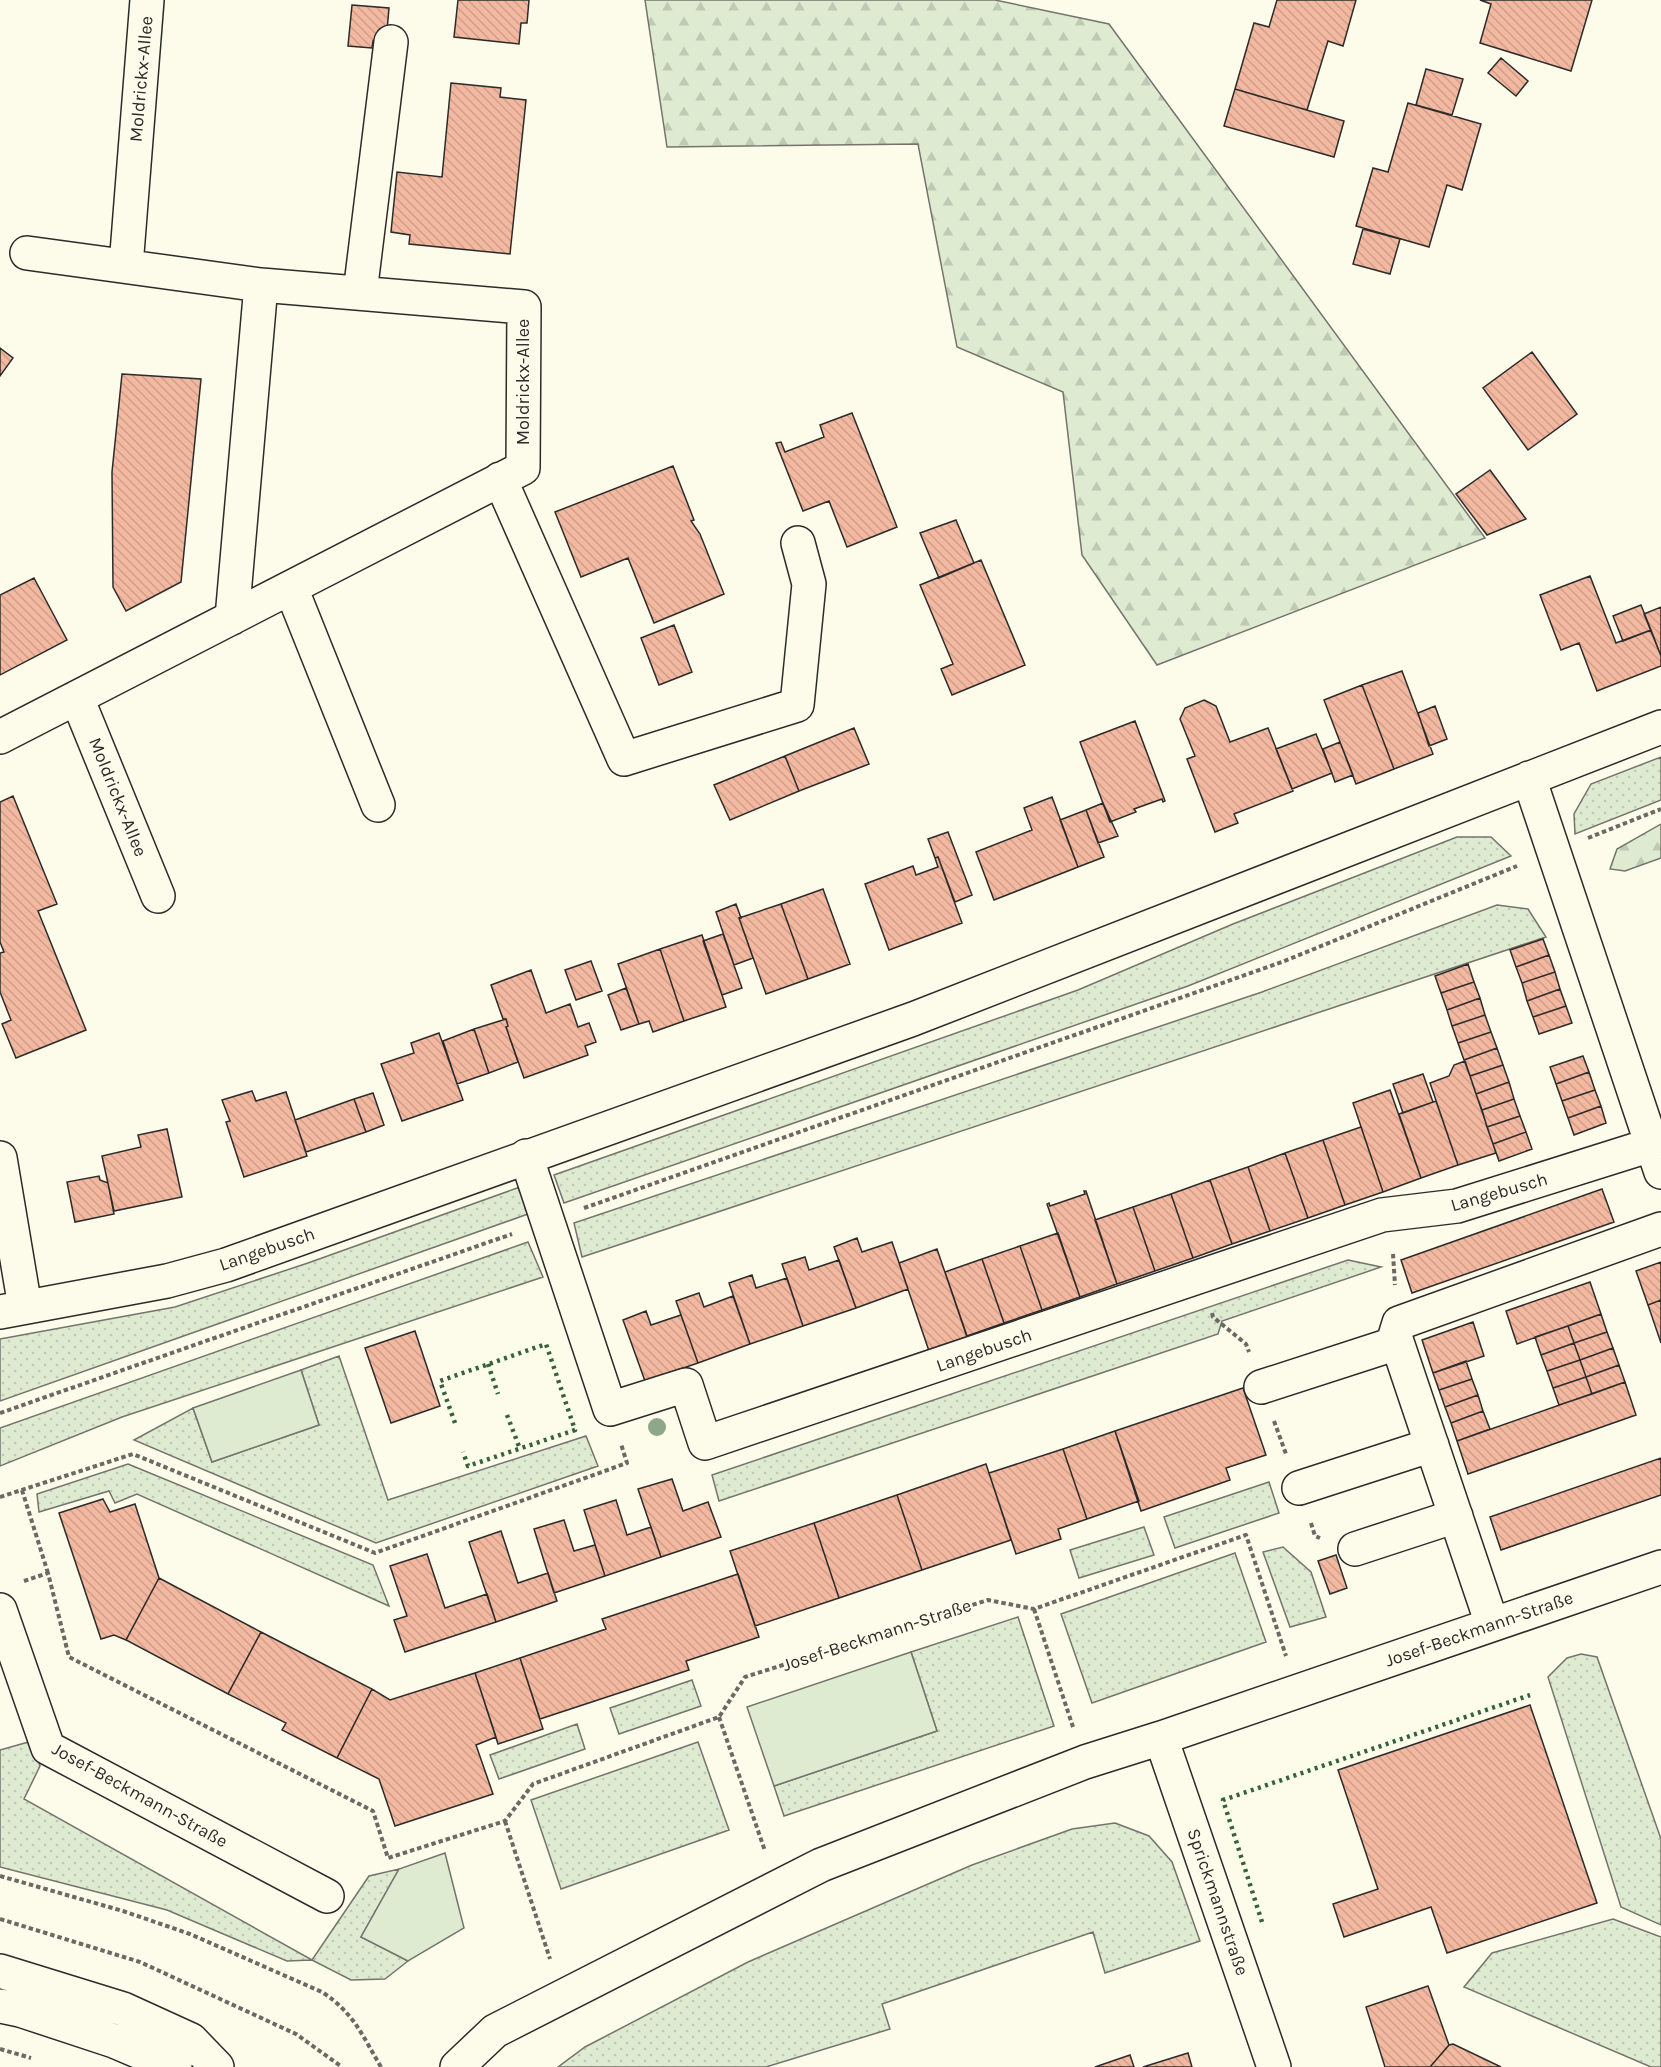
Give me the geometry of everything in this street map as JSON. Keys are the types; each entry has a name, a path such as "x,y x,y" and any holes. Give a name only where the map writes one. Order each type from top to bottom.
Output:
{"street":[{"name":"Moldrickx-Allee","path":"126,266 147,0"},
{"path":"360,293 391,42"},
{"name":"Moldrickx-Allee","path":"0,737 523,468 524,307 261,285 27,253"},
{"path":"232,618 261,285"},
{"path":"501,479 624,759 797,705 809,584 798,543"},
{"path":"291,588 378,805"},
{"name":"Moldrickx-Allee","path":"77,698 158,896"},
{"name":"Langebusch","path":"13,1309 166,1281 226,1265 913,1019 1661,727"},
{"path":"1529,778 1656,1158"},
{"path":"526,1156 610,1409"},
{"path":"0,1158 13,1309"},
{"name":"Langebusch","path":"610,1409 686,1385 705,1443 1382,1215 1457,1206 1656,1158"},
{"path":"1262,1387 1661,1229"},
{"path":"1402,1331 1432,1445 1492,1624"},
{"path":"1299,1488 1432,1445"},
{"path":"1355,1549 1456,1516"},
{"name":"Josef-Beckmann-Straße","path":"457,2067 495,2031 821,1865 1085,1762 1661,1567"},
{"name":"Josef-Beckmann-Straße","path":"0,1610 48,1748 327,1896"},
{"name":"Sprickmannstraße","path":"1161,1738 1274,2067"},
{"path":"0,1971 123,2009 191,2040 217,2067"},
{"path":"0,2006 20,2010 114,2042 175,2067"}],"path":[{"path":"0,1413 1282,962 1661,809"},
{"path":"1382,1215 1395,1259 1394,1280 1402,1331"},
{"path":"0,1497 133,1454 375,1553 627,1464 610,1409"},
{"path":"22,1490 48,1573 69,1657 373,1811 388,1858 505,1821 533,1784 719,1717 777,1886"},
{"path":"1085,1762 1034,1609 1246,1535 1297,1691"},
{"path":"19,1582 48,1573"},
{"name":"Josef-Beckmann-Straße","path":"719,1717 745,1677 988,1600 1034,1609"},
{"path":"505,1821 562,1997"},
{"path":"0,1876 123,1911 190,1934 322,1992 340,2004 355,2022 381,2067"},
{"path":"0,1919 140,1962 296,2034 342,2067"}],"green space":[{"path":"645,0 995,0 1109,24 1485,538 1157,665 1082,555 1063,392 957,347 918,144 667,147"},
{"path":"1661,757 1661,800 1575,834 1574,814 1591,784"},
{"path":"1661,824 1661,858 1625,871 1610,869 1617,849"},
{"path":"1457,837 1491,837 1511,856 1188,986 564,1203 554,1175 1078,990 1233,924"},
{"path":"1497,905 1528,909 1546,937 582,1257 574,1223 1262,992"},
{"path":"520,1187 528,1214 0,1401 0,1339 175,1307 308,1263"},
{"path":"528,1242 543,1277 122,1417 0,1466 0,1428"},
{"path":"1348,1260 1381,1267 1222,1321 1218,1334 719,1501 712,1475"},
{"path":"339,1356 388,1500 586,1436 598,1466 376,1543 134,1440 193,1408 212,1462 319,1425 301,1370"},
{"path":"301,1370 319,1425 212,1462 193,1408"},
{"path":"128,1464 373,1565 389,1606 137,1494 115,1503 109,1491 39,1512 37,1494"},
{"path":"1269,1482 1279,1513 1175,1548 1164,1517"},
{"path":"1144,1527 1154,1555 1079,1578 1070,1550"},
{"path":"1283,1547 1311,1572 1326,1617 1290,1627 1263,1552"},
{"path":"1235,1553 1266,1642 1092,1703 1061,1614"},
{"path":"1018,1617 1054,1726 784,1816 774,1786 937,1731 911,1652"},
{"path":"911,1652 937,1731 774,1786 747,1707"},
{"path":"1581,1654 1597,1657 1661,1839 1661,1925 1621,1907 1548,1677 1567,1658"},
{"path":"692,1680 701,1706 619,1734 610,1708"},
{"path":"577,1724 585,1749 499,1779 490,1755"},
{"path":"32,1741 40,1766 24,1799 312,1960 287,1961 167,1910 0,1867 0,1750"},
{"path":"698,1742 729,1830 561,1889 531,1800"},
{"path":"1115,1823 1149,1836 1172,1862 1200,1941 1105,1973 1093,1932 882,2004 890,2029 766,2067 558,2067 585,2047 748,1962 972,1865 1072,1829"},
{"path":"445,1853 464,1928 408,1961 361,1937 399,1869"},
{"path":"399,1869 361,1937 408,1961 385,1979 351,1980 312,1960 369,1876"},
{"path":"1613,1919 1661,1937 1661,2067 1651,2067 1464,1987 1492,1953"}],"building":[{"path":"458,0 529,0 527,23 521,23 519,44 454,37"},
{"path":"1277,0 1356,0 1343,46 1328,41 1307,110 1235,89 1254,23 1269,27"},
{"path":"1480,0 1592,0 1571,71 1480,43 1491,4"},
{"path":"352,5 389,8 386,42 373,41 372,48 348,46"},
{"path":"1501,58 1528,81 1516,96 1488,73"},
{"path":"1426,69 1463,79 1452,115 1416,105"},
{"path":"451,83 501,88 500,97 526,100 510,254 409,244 410,235 391,232 397,172 442,177"},
{"path":"1235,89 1344,121 1334,157 1224,126"},
{"path":"1408,103 1481,124 1462,190 1447,185 1429,247 1356,226 1373,168 1388,172"},
{"path":"1363,229 1400,239 1390,274 1353,264"},
{"path":"0,348 13,358 0,376"},
{"path":"1532,352 1577,414 1528,450 1483,388"},
{"path":"122,374 201,379 181,582 126,611 113,587 112,472"},
{"path":"852,413 897,527 847,547 829,501 803,511 776,443 781,442 785,452 824,437 820,425"},
{"path":"673,466 694,520 691,521 700,534 724,594 654,623 628,558 581,577 555,512"},
{"path":"1490,470 1526,519 1487,535 1456,494"},
{"path":"956,520 974,563 939,578 920,533"},
{"path":"981,560 1025,665 952,695 941,669 953,664 920,585"},
{"path":"1590,576 1616,643 1651,630 1661,656 1661,666 1597,691 1579,643 1561,650 1540,595"},
{"path":"34,578 67,640 0,675 0,595"},
{"path":"1641,605 1651,630 1623,641 1613,616"},
{"path":"1661,607 1661,656 1644,614"},
{"path":"674,625 692,672 659,685 641,638"},
{"path":"1402,671 1433,754 1394,769 1362,685"},
{"path":"1362,685 1394,769 1356,784 1324,700"},
{"path":"1204,700 1216,706 1230,742 1268,728 1293,791 1234,814 1238,823 1215,832 1187,759 1195,756 1180,719 1185,708"},
{"path":"1435,706 1447,739 1429,746 1418,713"},
{"path":"1135,721 1165,801 1163,802 1162,799 1134,809 1136,812 1110,822 1080,742"},
{"path":"854,728 869,764 799,791 785,756"},
{"path":"1316,734 1332,773 1292,789 1276,749"},
{"path":"1340,742 1353,775 1335,782 1323,749"},
{"path":"785,756 799,791 730,820 714,785"},
{"path":"13,796 57,904 38,911 86,1030 16,1058 2,1024 11,1020 0,992 0,953 4,952 0,942 0,802"},
{"path":"1052,797 1078,867 994,900 976,852 1032,830 1024,808"},
{"path":"1103,803 1118,836 1098,843 1086,810"},
{"path":"1086,810 1104,857 1078,867 1060,820"},
{"path":"948,832 972,895 955,902 938,857 935,858 928,839"},
{"path":"938,857 962,923 889,950 865,884 913,866 916,875 938,867 935,858"},
{"path":"823,889 850,964 808,979 781,904"},
{"path":"736,904 753,958 734,965 716,912"},
{"path":"781,904 808,979 766,994 739,918"},
{"path":"723,934 742,988 722,995 703,941"},
{"path":"702,935 726,1007 684,1021 660,949"},
{"path":"1543,939 1549,955 1516,967 1510,950"},
{"path":"660,949 684,1021 653,1032 649,1021 639,1024 618,964"},
{"path":"1549,955 1555,972 1522,983 1516,967"},
{"path":"591,961 602,991 576,1000 565,970"},
{"path":"1468,964 1474,982 1441,993 1435,976"},
{"path":"531,970 546,1013 570,1004 578,1027 589,1023 596,1042 585,1046 588,1055 524,1078 506,1027 508,1026 506,1019 503,1019 491,985"},
{"path":"1555,972 1560,989 1527,1001 1522,983"},
{"path":"1474,982 1480,998 1447,1010 1441,993"},
{"path":"626,988 639,1024 621,1030 608,995"},
{"path":"1560,989 1566,1006 1533,1017 1527,1001"},
{"path":"1480,998 1485,1015 1452,1026 1447,1010"},
{"path":"1566,1006 1572,1023 1539,1034 1533,1017"},
{"path":"1485,1015 1491,1032 1458,1043 1452,1026"},
{"path":"506,1019 508,1026 506,1027 518,1062 489,1073 474,1029"},
{"path":"474,1029 489,1073 457,1084 443,1041"},
{"path":"1491,1032 1497,1048 1464,1060 1458,1043"},
{"path":"439,1033 463,1100 402,1121 381,1064 414,1053 411,1043"},
{"path":"1497,1048 1503,1065 1470,1076 1464,1060"},
{"path":"1583,1056 1589,1072 1556,1084 1550,1067"},
{"path":"1465,1061 1496,1153 1458,1165 1430,1083 1449,1076 1454,1065"},
{"path":"1503,1065 1509,1082 1476,1094 1470,1076"},
{"path":"1589,1072 1595,1090 1562,1101 1556,1084"},
{"path":"1423,1074 1433,1102 1403,1113 1393,1084"},
{"path":"1509,1082 1514,1099 1482,1110 1476,1094"},
{"path":"1390,1090 1421,1178 1383,1192 1353,1103"},
{"path":"1595,1090 1601,1106 1568,1118 1562,1101"},
{"path":"252,1091 256,1101 286,1092 307,1156 244,1177 226,1122 230,1121 222,1100"},
{"path":"373,1093 384,1125 366,1132 354,1099"},
{"path":"354,1099 366,1132 306,1152 295,1120"},
{"path":"1514,1099 1520,1116 1487,1127 1482,1110"},
{"path":"1436,1101 1458,1165 1421,1178 1399,1114"},
{"path":"1601,1106 1606,1123 1574,1135 1568,1118"},
{"path":"1520,1116 1526,1132 1493,1144 1487,1127"},
{"path":"1361,1127 1383,1192 1345,1205 1323,1140"},
{"path":"167,1129 182,1197 114,1211 102,1156 141,1147 138,1135"},
{"path":"1526,1132 1532,1149 1499,1161 1493,1144"},
{"path":"1323,1140 1345,1205 1308,1218 1285,1153"},
{"path":"1285,1153 1308,1218 1270,1231 1248,1167"},
{"path":"1248,1167 1270,1231 1232,1244 1210,1180"},
{"path":"99,1176 100,1180 108,1183 114,1214 75,1222 67,1182"},
{"path":"1210,1180 1232,1244 1193,1258 1171,1194"},
{"path":"1602,1189 1614,1222 1412,1293 1401,1260"},
{"path":"1084,1191 1086,1191 1117,1284 1080,1297 1047,1204 1049,1203 1050,1206 1085,1194"},
{"path":"1171,1194 1193,1258 1155,1271 1133,1207"},
{"path":"1133,1207 1155,1271 1117,1284 1095,1220"},
{"path":"1058,1233 1080,1297 1042,1310 1020,1246"},
{"path":"857,1238 862,1252 892,1242 908,1289 856,1308 834,1247"},
{"path":"1020,1246 1042,1310 1004,1323 982,1259"},
{"path":"937,1249 967,1337 929,1351 899,1263"},
{"path":"805,1257 809,1270 839,1260 856,1308 803,1326 782,1264"},
{"path":"982,1259 1004,1323 967,1336 945,1272"},
{"path":"1661,1262 1661,1300 1648,1305 1636,1271"},
{"path":"752,1275 756,1288 787,1278 803,1326 750,1344 729,1283"},
{"path":"1590,1282 1601,1314 1517,1344 1506,1311"},
{"path":"699,1293 704,1307 733,1296 750,1344 698,1363 676,1301"},
{"path":"1661,1300 1661,1343 1648,1305"},
{"path":"646,1311 651,1325 681,1315 698,1363 645,1381 623,1320"},
{"path":"1601,1314 1607,1332 1574,1343 1568,1326"},
{"path":"1473,1322 1484,1356 1433,1373 1422,1340"},
{"path":"1568,1326 1574,1343 1541,1355 1535,1337"},
{"path":"415,1331 440,1406 391,1423 365,1348"},
{"path":"1607,1332 1613,1348 1580,1360 1574,1343"},
{"path":"1574,1343 1580,1360 1547,1371 1541,1355"},
{"path":"1613,1348 1619,1365 1586,1377 1580,1360"},
{"path":"1580,1360 1586,1377 1553,1388 1547,1371"},
{"path":"1466,1361 1472,1379 1439,1390 1433,1373"},
{"path":"1619,1365 1625,1382 1592,1394 1586,1377"},
{"path":"1586,1377 1592,1394 1559,1405 1553,1388"},
{"path":"1472,1379 1478,1395 1445,1407 1439,1390"},
{"path":"1625,1382 1636,1415 1468,1474 1457,1441"},
{"path":"1243,1388 1266,1455 1226,1468 1230,1480 1141,1511 1115,1431"},
{"path":"1478,1395 1483,1411 1451,1423 1445,1407"},
{"path":"1483,1411 1490,1429 1457,1441 1451,1423"},
{"path":"1115,1431 1139,1501 1087,1519 1063,1449"},
{"path":"1063,1449 1087,1519 1058,1529 1061,1539 1016,1554 989,1473"},
{"path":"1661,1458 1661,1495 1501,1550 1490,1517"},
{"path":"986,1464 1011,1540 922,1570 897,1495"},
{"path":"672,1479 683,1511 708,1502 721,1537 661,1557 638,1489"},
{"path":"897,1495 922,1570 839,1598 814,1523"},
{"path":"103,1499 110,1512 135,1504 159,1578 126,1640 114,1635 101,1639 59,1513"},
{"path":"616,1500 627,1535 651,1527 661,1557 605,1576 584,1510"},
{"path":"564,1520 574,1551 595,1545 605,1576 554,1593 534,1529"},
{"path":"814,1523 839,1598 755,1626 730,1551"},
{"path":"501,1531 518,1583 548,1573 557,1601 496,1622 469,1542"},
{"path":"427,1554 445,1608 487,1594 496,1622 405,1652 394,1620 407,1616 390,1566"},
{"path":"1336,1555 1347,1588 1330,1594 1318,1561"},
{"path":"738,1574 759,1637 686,1661 689,1670 540,1719 520,1658 606,1629 602,1619"},
{"path":"159,1578 261,1632 228,1694 126,1640"},
{"path":"261,1632 372,1689 337,1758 282,1730 286,1723 228,1694"},
{"path":"520,1658 543,1729 498,1744 475,1673"},
{"path":"475,1673 496,1737 476,1745 493,1794 395,1826 379,1779 337,1758 372,1689 390,1700"},
{"path":"1530,1705 1597,1903 1447,1953 1431,1907 1344,1937 1333,1904 1378,1889 1338,1770"},
{"path":"1428,1986 1449,2045 1430,2067 1385,2067 1366,2007"},
{"path":"1453,2044 1501,2067 1430,2067 1449,2045"},
{"path":"1188,2053 1192,2067 1143,2067"},
{"path":"1130,2055 1134,2067 1095,2067"}],"hedge":[{"path":"455,1423 440,1381 546,1344 575,1430 468,1466 463,1452"},
{"path":"488,1364 498,1394"},
{"path":"507,1415 520,1449"},
{"path":"1262,1922 1223,1800 1530,1695"}]}
